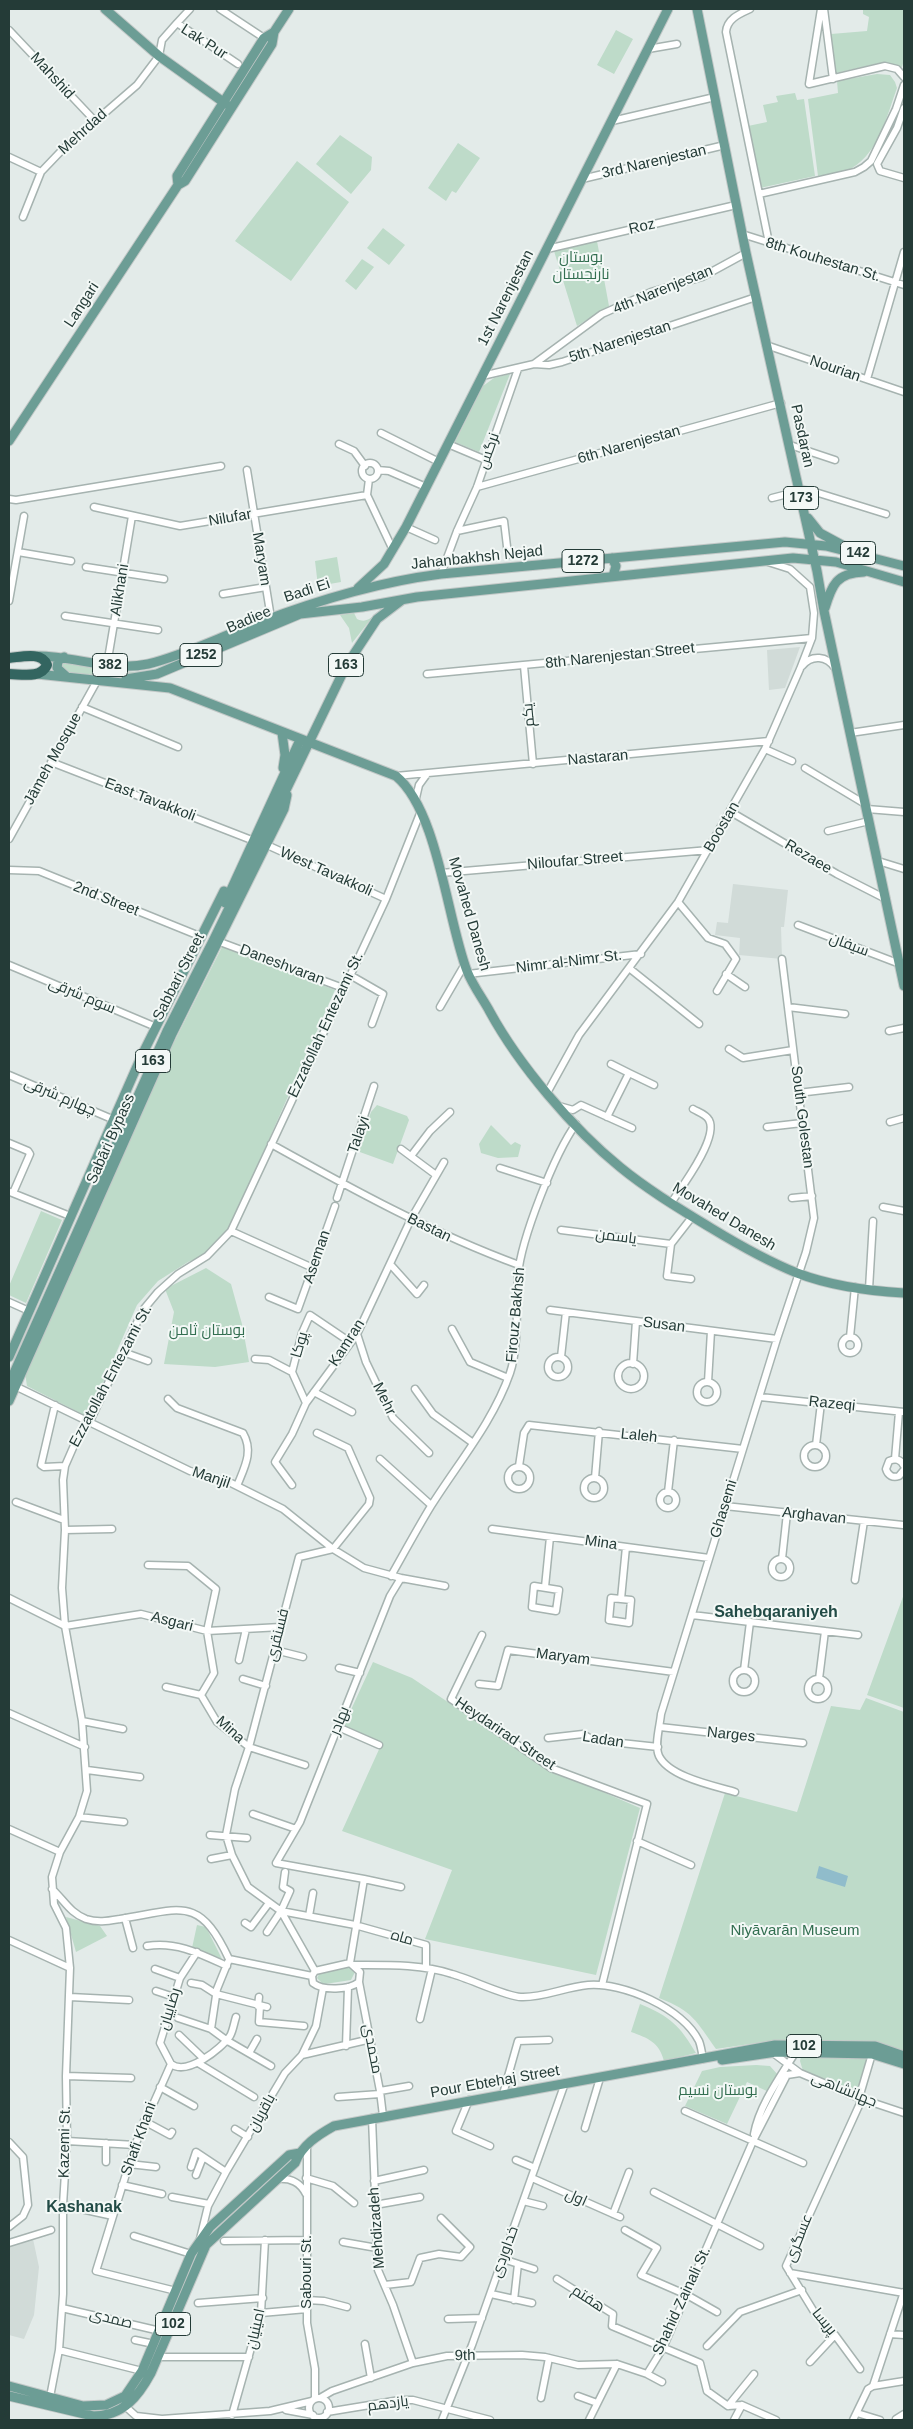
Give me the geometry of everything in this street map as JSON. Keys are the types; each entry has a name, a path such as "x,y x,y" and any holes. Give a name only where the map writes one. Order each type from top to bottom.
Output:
{"highway":[{"name":"382","path":"9,658 38,656"},
{"path":"37,674 43,672 47,665 45,660 38,656"},
{"name":"Movahed Danesh","path":"9,674 37,674"}],"main road":[{"path":"104,9 159,56 233,109"},
{"name":"Langari","path":"9,441 178,185 186,181 233,109 272,44 274,32 289,9"},
{"name":"1st Narenjestan","path":"356,590 384,564 406,527 668,9"},
{"name":"Pasdaran","path":"698,9 746,253 805,514 836,670 904,986"},
{"name":"Langari","path":"178,185 177,176 223,102 264,38 274,32"},
{"path":"201,86 214,103 215,116"},
{"path":"805,514 820,532 855,552"},
{"name":"Jahanbakhsh Nejad","path":"356,590 406,578 441,574 785,542 811,543"},
{"name":"142","path":"811,543 855,552 904,566"},
{"path":"612,558 616,566 613,576"},
{"name":"142","path":"814,558 876,572 904,582"},
{"name":"1272","path":"402,600 762,560 814,558"},
{"path":"824,611 830,590 842,576 848,573 876,572"},
{"name":"Badi Ei","path":"156,662 271,618 356,590"},
{"name":"Badiee","path":"110,681 157,674 300,614 362,608 402,600"},
{"name":"Sabbari Street","path":"12,1385 10,1370 167,1031 214,938 304,742 364,636 387,610 402,600"},
{"name":"382","path":"38,656 64,657 107,665 136,665 156,662"},
{"path":"64,657 58,661 57,668 66,676"},
{"name":"Movahed Danesh","path":"37,674 170,688 304,742 396,776 408,785 421,811 441,873 468,974 499,1029 547,1092 576,1124 619,1167 692,1217 764,1259 798,1274 832,1283 904,1293"},
{"path":"282,733 286,779"},
{"name":"Sabāri Bypass","path":"9,1357 112,1119 156,1027 202,937 267,801 286,779"},
{"name":"Sabāri Bypass","path":"9,1401 12,1385 172,1034 220,942 284,809 286,779"},
{"name":"Pour Ebtehaj Street","path":"13,2398 103,2418 126,2407 143,2388 159,2357 206,2245 295,2163 307,2145 334,2126 775,2045 796,2049 872,2054 904,2064"},
{"name":"Pour Ebtehaj Street","path":"704,2059 720,2060 796,2049 875,2046 904,2056"},
{"name":"Pour Ebtehaj Street","path":"9,2386 84,2406 106,2405 125,2396 142,2370 191,2254 200,2239 210,2227 289,2155 300,2153"},
{"path":"13,2398 19,2388"}],"street":[{"path":"177,23 190,9"},
{"path":"220,9 264,38"},
{"path":"750,9 733,18 726,27 726,32 770,243"},
{"path":"822,9 809,84 885,66 897,69 904,77"},
{"path":"822,9 833,79"},
{"name":"Lak Pur","path":"159,56 161,41 177,23 238,64"},
{"name":"Mahshid","path":"9,30 95,121"},
{"path":"648,49 677,44"},
{"name":"Mehrdad","path":"23,218 41,172 95,121 137,85 159,56"},
{"path":"759,194 855,172 864,168 871,160 896,109 904,85"},
{"path":"612,121 715,97"},
{"path":"904,108 877,168 883,172 904,178"},
{"name":"3rd Narenjestan","path":"582,179 725,145"},
{"path":"9,157 41,172"},
{"name":"Roz","path":"547,249 736,205"},
{"name":"8th Kouhestan St.","path":"742,234 904,285"},
{"path":"867,380 904,252"},
{"name":"4th Narenjestan","path":"534,364 602,314 652,292 702,277 746,253"},
{"name":"5th Narenjestan","path":"482,376 534,364 549,365 562,362 756,297"},
{"name":"Nourian","path":"766,345 904,392"},
{"name":"نرگس","path":"441,574 457,531 477,487 518,369"},
{"name":"6th Narenjestan","path":"477,487 781,403"},
{"path":"381,433 439,462"},
{"path":"339,444 354,451 364,466 362,473 369,479"},
{"path":"448,444 486,460"},
{"path":"790,445 835,460"},
{"path":"364,466 373,464 378,470 389,471 426,487"},
{"path":"9,499 26,498 221,466"},
{"name":"Maryam","path":"247,470 271,618"},
{"path":"369,479 376,476 378,470"},
{"path":"369,479 367,495 393,550"},
{"path":"772,498 799,491 812,490 886,514"},
{"name":"Nilufar","path":"94,508 180,526 367,495"},
{"path":"9,601 24,516"},
{"name":"Alikhani","path":"107,665 132,516"},
{"path":"457,531 504,520 508,555"},
{"path":"406,527 435,540"},
{"path":"18,552 71,561"},
{"name":"Boostan","path":"547,1092 579,1035 678,902 731,812 769,742 800,669 812,638 814,613 811,594 806,582 790,569 762,560"},
{"path":"86,567 164,579"},
{"path":"223,594 266,587"},
{"path":"65,616 158,630"},
{"name":"8th Narenjestan Street","path":"428,674 812,638"},
{"path":"800,669 810,658 815,657 826,660 836,670"},
{"name":"یکم","path":"524,666 533,764"},
{"name":"Jāmeh Mosque","path":"9,839 98,679"},
{"path":"82,707 178,746"},
{"path":"850,733 904,725"},
{"name":"Nastaran","path":"396,776 769,742"},
{"path":"765,749 792,762"},
{"name":"East Tavakkoli","path":"51,762 249,838"},
{"path":"804,768 866,807 904,812"},
{"path":"416,798 419,785 427,774"},
{"name":"Ezzatollah Entezami St.","path":"52,1889 52,1877 60,1852 79,1817 87,1791 82,1721 65,1626 62,1588 65,1530 63,1480 65,1466 79,1434 89,1423 143,1310 158,1292 178,1274 207,1256 231,1231 386,899 421,811"},
{"name":"Rezaee","path":"731,812 837,874 886,899"},
{"path":"828,831 869,821"},
{"name":"West Tavakkoli","path":"267,845 386,899"},
{"name":"Niloufar Street","path":"441,873 709,850"},
{"path":"878,861 904,869"},
{"name":"2nd Street","path":"9,870 39,872 202,937"},
{"path":"678,902 708,938 724,944 736,959 717,991"},
{"name":"سیفان","path":"798,925 900,964"},
{"name":"Daneshvaran","path":"220,942 343,988"},
{"name":"Nimr al-Nimr St.","path":"468,974 640,954"},
{"name":"South Golestan","path":"782,959 814,1218 806,1252 798,1274"},
{"path":"440,1007 465,964"},
{"name":"سوم شرقی","path":"9,965 156,1027"},
{"path":"629,968 699,1024"},
{"path":"726,974 745,987"},
{"path":"350,975 383,994 372,1024"},
{"path":"788,1007 845,1014"},
{"path":"889,1032 904,1028"},
{"path":"729,1049 743,1058 793,1050"},
{"path":"611,1064 654,1085"},
{"path":"607,1117 629,1073"},
{"name":"چهارم شرقی","path":"9,1075 112,1119"},
{"name":"Talayi","path":"342,1184 374,1086"},
{"path":"798,1093 849,1087"},
{"path":"559,1106 573,1110 581,1104 632,1128"},
{"path":"671,1203 701,1157 710,1132 710,1121 706,1116 693,1110"},
{"path":"411,1156 430,1131 450,1112"},
{"path":"890,1122 904,1118"},
{"path":"767,1127 802,1123"},
{"name":"Firouz Bakhsh","path":"391,1576 431,1505 473,1443 508,1378 513,1357 519,1265 546,1183 568,1135 576,1124"},
{"path":"9,1143 28,1151 30,1154 11,1192 70,1216"},
{"name":"Bastan","path":"271,1144 342,1184 411,1219 466,1245 519,1265"},
{"path":"402,1149 436,1175"},
{"name":"Kamran","path":"292,1485 274,1462 292,1434 306,1403 357,1334 411,1219 444,1162"},
{"path":"500,1168 546,1183"},
{"path":"337,1198 342,1184"},
{"path":"792,1198 812,1196"},
{"name":"Aseman","path":"269,1297 298,1309 335,1206"},
{"path":"883,1207 904,1210"},
{"path":"690,1279 667,1276 671,1244 692,1217"},
{"path":"869,1289 873,1221"},
{"name":"یاسمن","path":"561,1230 671,1244"},
{"path":"231,1231 312,1268"},
{"path":"390,1264 418,1294 424,1284"},
{"name":"Ghasemi","path":"658,1747 661,1714 798,1274"},
{"path":"850,1337 855,1287"},
{"path":"9,1302 29,1310"},
{"name":"Susan","path":"550,1310 777,1339"},
{"path":"561,1357 566,1312"},
{"name":"پوکا","path":"306,1403 292,1372 302,1333 310,1315 350,1342"},
{"path":"633,1364 636,1321"},
{"path":"452,1328 470,1362 508,1378"},
{"path":"708,1382 711,1331"},
{"name":"Mehr","path":"357,1334 366,1362 392,1418 429,1453"},
{"path":"123,1352 148,1361"},
{"path":"255,1359 269,1360 292,1372"},
{"path":"626,1364 633,1364 639,1367 643,1373 643,1380 639,1386 633,1389 625,1388 620,1383 618,1376 620,1369 626,1364"},
{"name":"Manjil","path":"12,1385 190,1472 237,1486 283,1509 333,1549 364,1568 401,1578"},
{"path":"415,1388 433,1414 473,1443"},
{"path":"314,1392 352,1412"},
{"name":"Razeqi","path":"760,1397 901,1412"},
{"path":"168,1399 177,1408 243,1433 248,1441 248,1455 237,1486"},
{"path":"816,1445 821,1403"},
{"path":"55,1405 41,1465 44,1467 65,1466"},
{"path":"894,1459 901,1412"},
{"name":"Laleh","path":"520,1466 528,1425 599,1431 743,1449"},
{"path":"595,1478 599,1431"},
{"path":"318,1433 348,1448 370,1498 369,1504 333,1549"},
{"path":"668,1492 674,1440"},
{"path":"380,1459 431,1505"},
{"path":"904,1466 901,1460 894,1459 889,1461 886,1466 888,1474 896,1477 902,1474 904,1470"},
{"path":"16,1502 64,1520"},
{"name":"Arghavan","path":"725,1506 903,1526"},
{"path":"782,1558 787,1513"},
{"path":"855,1580 864,1521"},
{"name":"Mina","path":"492,1529 709,1558"},
{"path":"65,1530 112,1530"},
{"path":"545,1587 550,1537"},
{"path":"621,1599 626,1547"},
{"name":"فسنقری","path":"226,1835 234,1789 249,1747 299,1557 333,1549"},
{"path":"148,1566 188,1566 216,1589 207,1631 214,1673 202,1695 166,1687"},
{"path":"401,1578 446,1586"},
{"name":"بهادر","path":"364,1879 276,1863 296,1829 390,1596 401,1578"},
{"path":"534,1586 545,1587 559,1590 556,1611 532,1607 534,1586"},
{"path":"9,1598 65,1626"},
{"path":"611,1598 621,1599 631,1600 629,1623 609,1620 611,1598"},
{"name":"Asgari","path":"65,1626 141,1614 207,1631 281,1627"},
{"path":"692,1615 858,1634"},
{"path":"744,1670 750,1622"},
{"path":"239,1660 246,1629"},
{"path":"819,1679 825,1631"},
{"name":"Heydarirad Street","path":"482,1635 451,1699 551,1768 647,1804 602,1985"},
{"path":"275,1650 303,1658"},
{"name":"Maryam","path":"479,1684 498,1686 508,1650 674,1672"},
{"path":"339,1668 360,1673"},
{"path":"243,1679 266,1686"},
{"name":"Mina","path":"202,1695 217,1722 249,1747"},
{"path":"9,1712 85,1747"},
{"path":"82,1721 123,1728"},
{"path":"338,1727 379,1745"},
{"name":"Narges","path":"660,1728 803,1743"},
{"name":"Ladan","path":"548,1738 583,1734 593,1740 658,1747"},
{"path":"249,1747 305,1765"},
{"path":"658,1747 659,1756 666,1765 678,1773 735,1792"},
{"path":"87,1770 140,1777"},
{"path":"253,1814 296,1829"},
{"path":"79,1817 124,1822"},
{"path":"9,1829 60,1852"},
{"path":"226,1835 232,1855 248,1887 268,1903 281,1911 355,1925"},
{"path":"210,1836 226,1835 247,1838"},
{"path":"638,1841 691,1865"},
{"path":"211,1859 232,1855"},
{"path":"267,1932 281,1911 290,1891 283,1887 285,1872"},
{"path":"352,1964 355,1925 364,1879 401,1887"},
{"path":"52,1889 70,1910 88,1919 100,1922 184,1910 197,1914 207,1921 219,1937 228,1962 216,1994 211,2028"},
{"name":"Kazemi St.","path":"50,2397 59,2350 64,2271 63,2205 67,2141 66,2076 70,1998 70,1968 66,1928 54,1904 52,1889"},
{"path":"309,1916 314,1893"},
{"path":"245,1923 251,1927 268,1903"},
{"path":"281,1911 314,1973 313,1983 323,1988 348,1987 359,1982"},
{"path":"125,1918 133,1948"},
{"name":"ماه","path":"355,1925 426,1945 430,1968"},
{"path":"9,1940 70,1968"},
{"path":"147,1946 163,1944 228,1962 314,1973 352,1964 430,1968 519,1998 588,1985 627,1989 677,2016 690,2028 699,2041 704,2059"},
{"name":"رضاییان","path":"170,2065 160,2042 180,1978 197,1952"},
{"name":"محمدی","path":"352,1964 360,1972 359,1982 371,2039 382,2116"},
{"path":"420,2018 430,1968"},
{"path":"156,1969 180,1978"},
{"path":"191,1983 202,1985 216,1994 262,2007"},
{"path":"346,2046 348,1987"},
{"name":"باقریان","path":"200,2239 209,2204 226,2172 285,2073 302,2055 316,2026 323,1988"},
{"path":"156,1991 174,1997"},
{"path":"259,1997 262,2007 259,2022 304,2026"},
{"path":"70,1998 129,2000"},
{"path":"170,2065 180,2067 201,2061 231,2034 236,2017"},
{"path":"178,2018 211,2028 226,2040 271,2066"},
{"path":"179,2035 201,2061 254,2097"},
{"path":"249,2053 257,2039"},
{"path":"302,2055 371,2039"},
{"path":"503,2094 518,2041 549,2040"},
{"name":"Shahid Zainali St.","path":"753,2141 756,2124 796,2049"},
{"path":"772,2052 800,2073"},
{"path":"861,2098 872,2054"},
{"name":"Shafi Khani","path":"170,2065 134,2145 96,2271 176,2291"},
{"name":"جهانشاهی","path":"784,2078 791,2073 800,2073 904,2113"},
{"path":"66,2076 130,2078"},
{"path":"585,2128 600,2078"},
{"name":"Shahid Zainali St.","path":"617,2364 647,2374 663,2348 687,2296 716,2223 784,2078"},
{"name":"خداوردی","path":"442,2420 491,2294 565,2083"},
{"path":"338,2097 380,2093 409,2086"},
{"path":"160,2087 194,2106"},
{"name":"عسگری","path":"861,2098 786,2266 790,2273 904,2292"},
{"path":"469,2100 456,2131 490,2146"},
{"path":"685,2110 803,2163"},
{"name":"Mehdizadeh","path":"372,2118 378,2270 413,2363"},
{"path":"144,2122 171,2134"},
{"path":"235,2129 248,2137"},
{"path":"67,2141 134,2145"},
{"path":"9,2142 23,2157 28,2204 23,2216 9,2226"},
{"path":"106,2143 106,2162"},
{"name":"Sabouri St.","path":"307,2145 307,2324 315,2369 316,2399"},
{"path":"191,2167 196,2152 226,2172"},
{"path":"196,2175 203,2157"},
{"path":"516,2160 535,2168"},
{"path":"129,2164 156,2167"},
{"path":"374,2181 424,2170"},
{"name":"اول","path":"532,2178 616,2215 629,2172"},
{"path":"306,2178 333,2186 354,2203"},
{"path":"276,2180 295,2181 302,2186 306,2194"},
{"path":"122,2185 162,2194"},
{"path":"654,2192 760,2246"},
{"path":"172,2197 209,2204"},
{"path":"375,2205 420,2198"},
{"path":"523,2201 543,2206"},
{"path":"63,2205 113,2216"},
{"path":"385,2285 411,2282 420,2258 439,2254 461,2257 470,2247 441,2218"},
{"path":"9,2243 51,2230"},
{"path":"624,2230 657,2248 641,2276 687,2296 717,2312"},
{"path":"134,2236 191,2254"},
{"name":"امینیان","path":"232,2415 261,2313 265,2240"},
{"path":"224,2241 307,2240"},
{"path":"343,2242 377,2248"},
{"path":"503,2259 534,2269"},
{"path":"514,2300 518,2264"},
{"name":"پریسا","path":"790,2273 816,2315 835,2335 860,2369"},
{"name":"هفتم","path":"557,2279 612,2314 612,2326 663,2348"},
{"path":"707,2346 740,2312 802,2290"},
{"path":"873,2386 904,2292"},
{"path":"491,2294 532,2303"},
{"path":"198,2302 262,2298"},
{"path":"307,2300 324,2301 347,2307"},
{"name":"صمدی","path":"62,2308 160,2331"},
{"path":"261,2313 307,2309"},
{"path":"448,2319 482,2318"},
{"path":"890,2334 904,2334"},
{"path":"810,2362 835,2335"},
{"path":"135,2340 154,2344"},
{"path":"365,2344 371,2378"},
{"path":"663,2348 700,2363 707,2391 728,2406 742,2405 776,2420"},
{"path":"59,2350 142,2370"},
{"name":"9th","path":"270,2411 316,2399 332,2391 413,2363 447,2356 522,2355 549,2358 578,2365 617,2364"},
{"path":"159,2357 249,2357"},
{"path":"541,2398 549,2358"},
{"path":"589,2420 617,2364"},
{"path":"647,2374 662,2382"},
{"path":"728,2406 754,2374"},
{"path":"853,2420 868,2389 873,2386 904,2381"},
{"path":"578,2396 597,2403"},
{"path":"126,2407 136,2416 162,2420 290,2410 314,2417 322,2417 328,2412 328,2403 316,2399 310,2410 314,2417"},
{"name":"یازدهم","path":"328,2412 400,2400 413,2400 490,2420"},
{"path":"734,2420 742,2405"},
{"path":"857,2413 880,2420"},
{"path":"896,2419 904,2414"}],"shaded area":[{"path":"800,647 785,688 769,690 767,650"},
{"path":"733,884 788,890 784,927 781,927 782,959 739,955 740,938 715,935 717,922 728,923"},
{"path":"33,2239 39,2267 34,2315 24,2339 9,2335 9,2244"}],"green space":[{"path":"863,9 904,9 904,60 902,67 880,63 836,73 831,34 867,31 869,17 863,14"},
{"path":"616,30 633,39 614,74 597,65"},
{"path":"877,74 890,75 897,88 875,143 869,153 852,168 818,176 808,99 838,93 837,81"},
{"path":"795,93 797,100 804,99 815,176 760,188 748,126 767,122 763,105 778,102 776,96"},
{"path":"340,135 372,157 371,170 351,194 316,164"},
{"path":"458,143 480,158 456,193 452,191 446,201 428,188"},
{"path":"297,161 349,202 291,281 235,241"},
{"path":"383,228 405,245 389,265 367,248"},
{"name":"بوستان نارنجستان","path":"597,241 609,306 577,326 554,251"},
{"path":"362,259 374,267 356,290 345,281"},
{"path":"510,374 479,452 455,442 483,386 494,378"},
{"path":"337,557 341,582 318,586 315,561"},
{"path":"354,613 357,619 362,621 369,619 375,614 352,643 349,628 340,615"},
{"path":"236,637 163,670 132,677 117,678 64,672 60,665 64,662 116,673 149,671"},
{"path":"222,947 335,990 229,1230 208,1254 188,1262 158,1281 137,1305 88,1417 27,1386 25,1373 156,1078"},
{"path":"377,1105 407,1116 409,1120 393,1164 357,1151 371,1112"},
{"path":"491,1125 511,1145 515,1142 521,1145 518,1157 498,1158 481,1153 479,1144"},
{"path":"41,1211 62,1220 26,1303 9,1295 9,1286"},
{"name":"بوستان ثامن","path":"206,1268 231,1284 242,1324 249,1362 215,1367 164,1364 174,1312 165,1289"},
{"path":"904,1594 904,1708 867,1695"},
{"path":"373,1662 412,1678 545,1767 640,1808 596,1975 425,1939 452,1870 342,1831 381,1745 343,1727"},
{"name":"Niyāvarān Museum","path":"866,1698 904,1712 904,2051 875,2041 777,2040 716,2049 687,2012 659,1998 725,1793 797,1812 831,1706 860,1710"},
{"path":"66,1917 100,1926 107,1936 76,1952"},
{"path":"197,1925 206,1927 222,1959 192,1948"},
{"path":"345,1967 351,1968 355,1972 351,1980 325,1984 317,1978 320,1972"},
{"path":"640,2004 659,2013 673,2023 685,2036 696,2053 664,2061 656,2045 643,2036 631,2032"},
{"path":"801,2056 868,2057 858,2094 803,2071 800,2061"},
{"name":"بوستان نسیم","path":"770,2066 778,2075 769,2092 747,2082 727,2124 685,2106 702,2071 720,2067"}],"water":[{"path":"819,1866 848,1876 845,1887 816,1878"}],"district":[{"name":"Sahebqaraniyeh","path":"776,1613"},
{"name":"Kashanak","path":"84,2208"}]}
